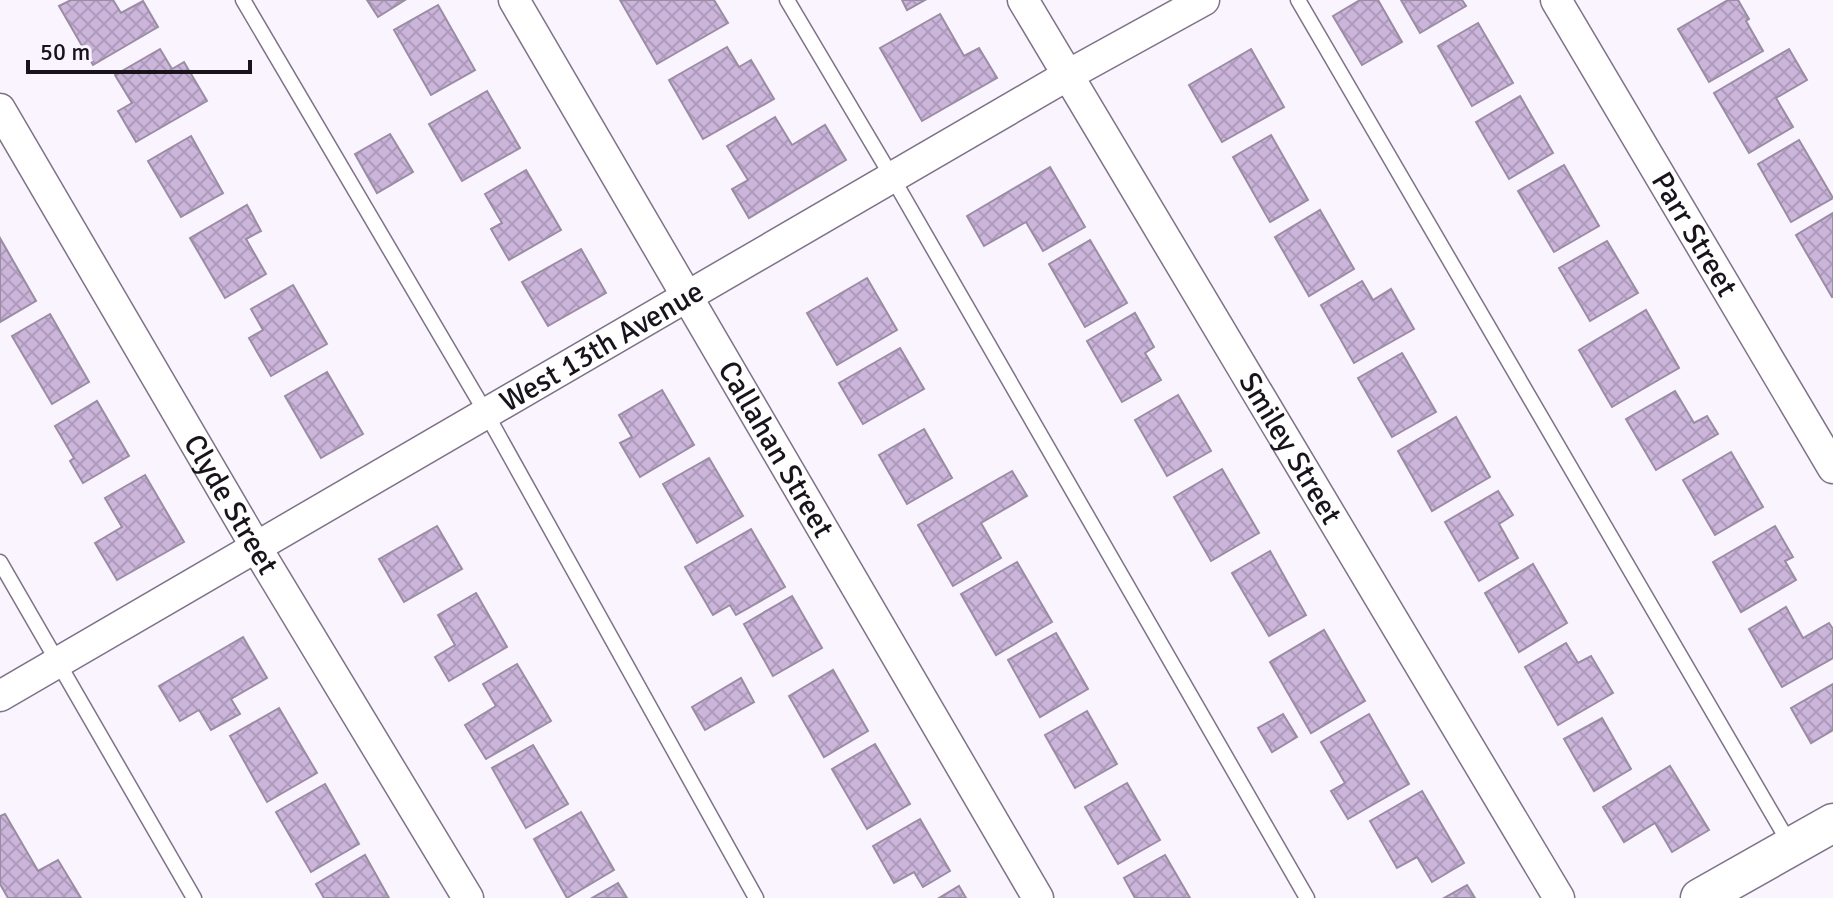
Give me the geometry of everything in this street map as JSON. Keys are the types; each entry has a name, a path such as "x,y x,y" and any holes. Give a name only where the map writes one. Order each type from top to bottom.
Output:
{"street":[{"name":"Callahan Street","path":"514,0 1038,898"},
{"name":"Smiley Street","path":"1023,0 1559,898"},
{"name":"West 13th Avenue","path":"0,696 1068,75 1204,0"},
{"name":"Parr Street","path":"1556,0 1833,468"},
{"name":"Clyde Street","path":"0,109 256,547 468,898"},
{"path":"1700,898 1833,823"}],"lane":[{"path":"243,0 486,413 756,898"},
{"path":"787,0 1307,898"},
{"path":"1298,0 1791,846"},
{"path":"0,562 194,898"}],"building":[{"path":"71,0 113,0 121,13 143,1 158,27 93,65 59,6"},
{"path":"367,0 405,0 378,17"},
{"path":"620,0 714,0 728,23 657,64"},
{"path":"902,0 925,0 907,10"},
{"path":"1360,0 1378,0 1402,42 1362,65 1333,16"},
{"path":"1401,0 1462,0 1466,6 1420,33"},
{"path":"1728,0 1738,0 1763,51 1709,82 1678,29"},
{"path":"438,5 475,70 431,95 394,30"},
{"path":"940,14 964,56 979,48 997,78 922,121 880,48"},
{"path":"1478,23 1513,83 1472,106 1438,46"},
{"path":"727,47 739,67 751,60 774,99 703,139 669,80"},
{"path":"160,49 172,69 184,62 207,101 136,142 118,111 132,103 115,75"},
{"path":"1251,49 1284,107 1222,142 1189,85"},
{"path":"1789,49 1807,80 1776,98 1793,127 1749,153 1714,93"},
{"path":"487,91 520,148 462,181 429,124"},
{"path":"1520,96 1553,153 1509,179 1476,122"},
{"path":"775,117 792,145 825,125 846,160 749,218 732,189 748,180 727,146"},
{"path":"390,134 413,172 377,193 355,154"},
{"path":"1271,135 1308,200 1270,222 1233,157"},
{"path":"191,136 223,193 181,217 148,161"},
{"path":"1799,140 1833,198 1791,222 1758,164"},
{"path":"1564,165 1599,226 1554,252 1518,191"},
{"path":"1050,167 1085,227 1043,251 1026,222 984,246 967,216"},
{"path":"526,170 561,230 509,260 491,229 502,223 485,194"},
{"path":"247,205 261,231 246,239 266,274 225,298 190,238"},
{"path":"1320,210 1354,269 1309,296 1275,237"},
{"path":"1833,213 1833,297 1832,297 1796,235"},
{"path":"0,238 36,301 0,322"},
{"path":"1090,240 1127,303 1085,327 1049,264"},
{"path":"1607,241 1638,293 1590,321 1559,268"},
{"path":"581,249 606,293 548,326 522,282"},
{"path":"867,278 897,330 837,365 807,313"},
{"path":"1362,281 1373,300 1391,289 1414,329 1354,363 1321,305"},
{"path":"293,285 327,344 271,376 249,338 263,330 251,309"},
{"path":"1646,310 1679,368 1612,407 1579,350"},
{"path":"1135,313 1154,347 1145,353 1161,380 1122,402 1087,341"},
{"path":"50,314 89,382 52,404 12,336"},
{"path":"900,348 924,389 863,424 839,383"},
{"path":"1402,353 1436,412 1392,437 1358,378"},
{"path":"327,372 363,434 321,458 285,396"},
{"path":"662,390 694,445 640,477 620,443 632,437 619,415"},
{"path":"1675,391 1694,423 1707,416 1718,434 1656,470 1626,419"},
{"path":"1178,395 1211,451 1167,476 1135,420"},
{"path":"97,401 129,456 83,483 70,461 74,458 55,426"},
{"path":"1456,417 1490,477 1432,511 1398,451"},
{"path":"924,429 952,478 907,504 879,455"},
{"path":"1731,452 1763,507 1715,535 1683,480"},
{"path":"709,458 743,516 697,543 663,484"},
{"path":"1222,469 1259,533 1211,561 1174,497"},
{"path":"1012,471 1027,496 981,523 1001,558 953,586 918,525"},
{"path":"145,475 184,542 117,580 95,543 122,527 105,498"},
{"path":"1498,491 1513,515 1499,524 1518,558 1479,581 1445,522"},
{"path":"437,526 462,569 404,602 379,559"},
{"path":"1775,526 1793,557 1785,561 1796,580 1741,612 1713,562"},
{"path":"751,529 785,587 736,615 730,605 713,615 685,567"},
{"path":"1270,551 1306,615 1269,636 1232,573"},
{"path":"1017,562 1052,622 996,655 961,594"},
{"path":"1533,564 1567,623 1519,652 1485,593"},
{"path":"476,593 507,647 449,681 435,657 455,645 438,615"},
{"path":"792,596 822,648 773,676 744,624"},
{"path":"1786,607 1803,638 1829,623 1833,629 1833,658 1782,687 1749,629"},
{"path":"1324,630 1365,701 1311,733 1270,662"},
{"path":"1056,633 1088,689 1040,717 1008,660"},
{"path":"243,637 267,678 231,699 240,714 211,730 199,710 180,721 159,686"},
{"path":"1566,643 1578,663 1591,656 1613,693 1558,725 1525,667"},
{"path":"517,664 551,721 486,759 465,725 496,706 483,684"},
{"path":"833,670 868,731 824,757 789,696"},
{"path":"741,678 754,702 705,730 692,707"},
{"path":"1833,684 1833,730 1811,743 1791,708"},
{"path":"279,708 317,773 267,802 230,736"},
{"path":"1087,711 1117,764 1075,788 1045,735"},
{"path":"1283,714 1297,737 1272,752 1258,728"},
{"path":"1369,714 1409,784 1348,819 1331,791 1345,783 1321,742"},
{"path":"1602,718 1631,769 1594,791 1564,739"},
{"path":"875,744 910,804 867,829 832,769"},
{"path":"533,745 568,804 526,828 492,768"},
{"path":"1670,766 1709,830 1672,852 1655,823 1624,842 1603,807"},
{"path":"1127,783 1160,840 1118,864 1085,807"},
{"path":"325,784 359,844 311,872 276,812"},
{"path":"1422,791 1464,863 1432,882 1417,857 1397,868 1370,821"},
{"path":"581,812 614,870 567,898 534,839"},
{"path":"5,814 38,871 58,860 81,898 8,898 0,884 0,816"},
{"path":"920,819 950,871 923,887 914,872 894,883 873,846"},
{"path":"365,855 389,898 324,898 316,884"},
{"path":"1165,855 1190,898 1135,898 1124,878"},
{"path":"618,883 627,898 592,898"},
{"path":"1467,885 1475,898 1444,898"},
{"path":"959,886 966,898 939,898"}]}
